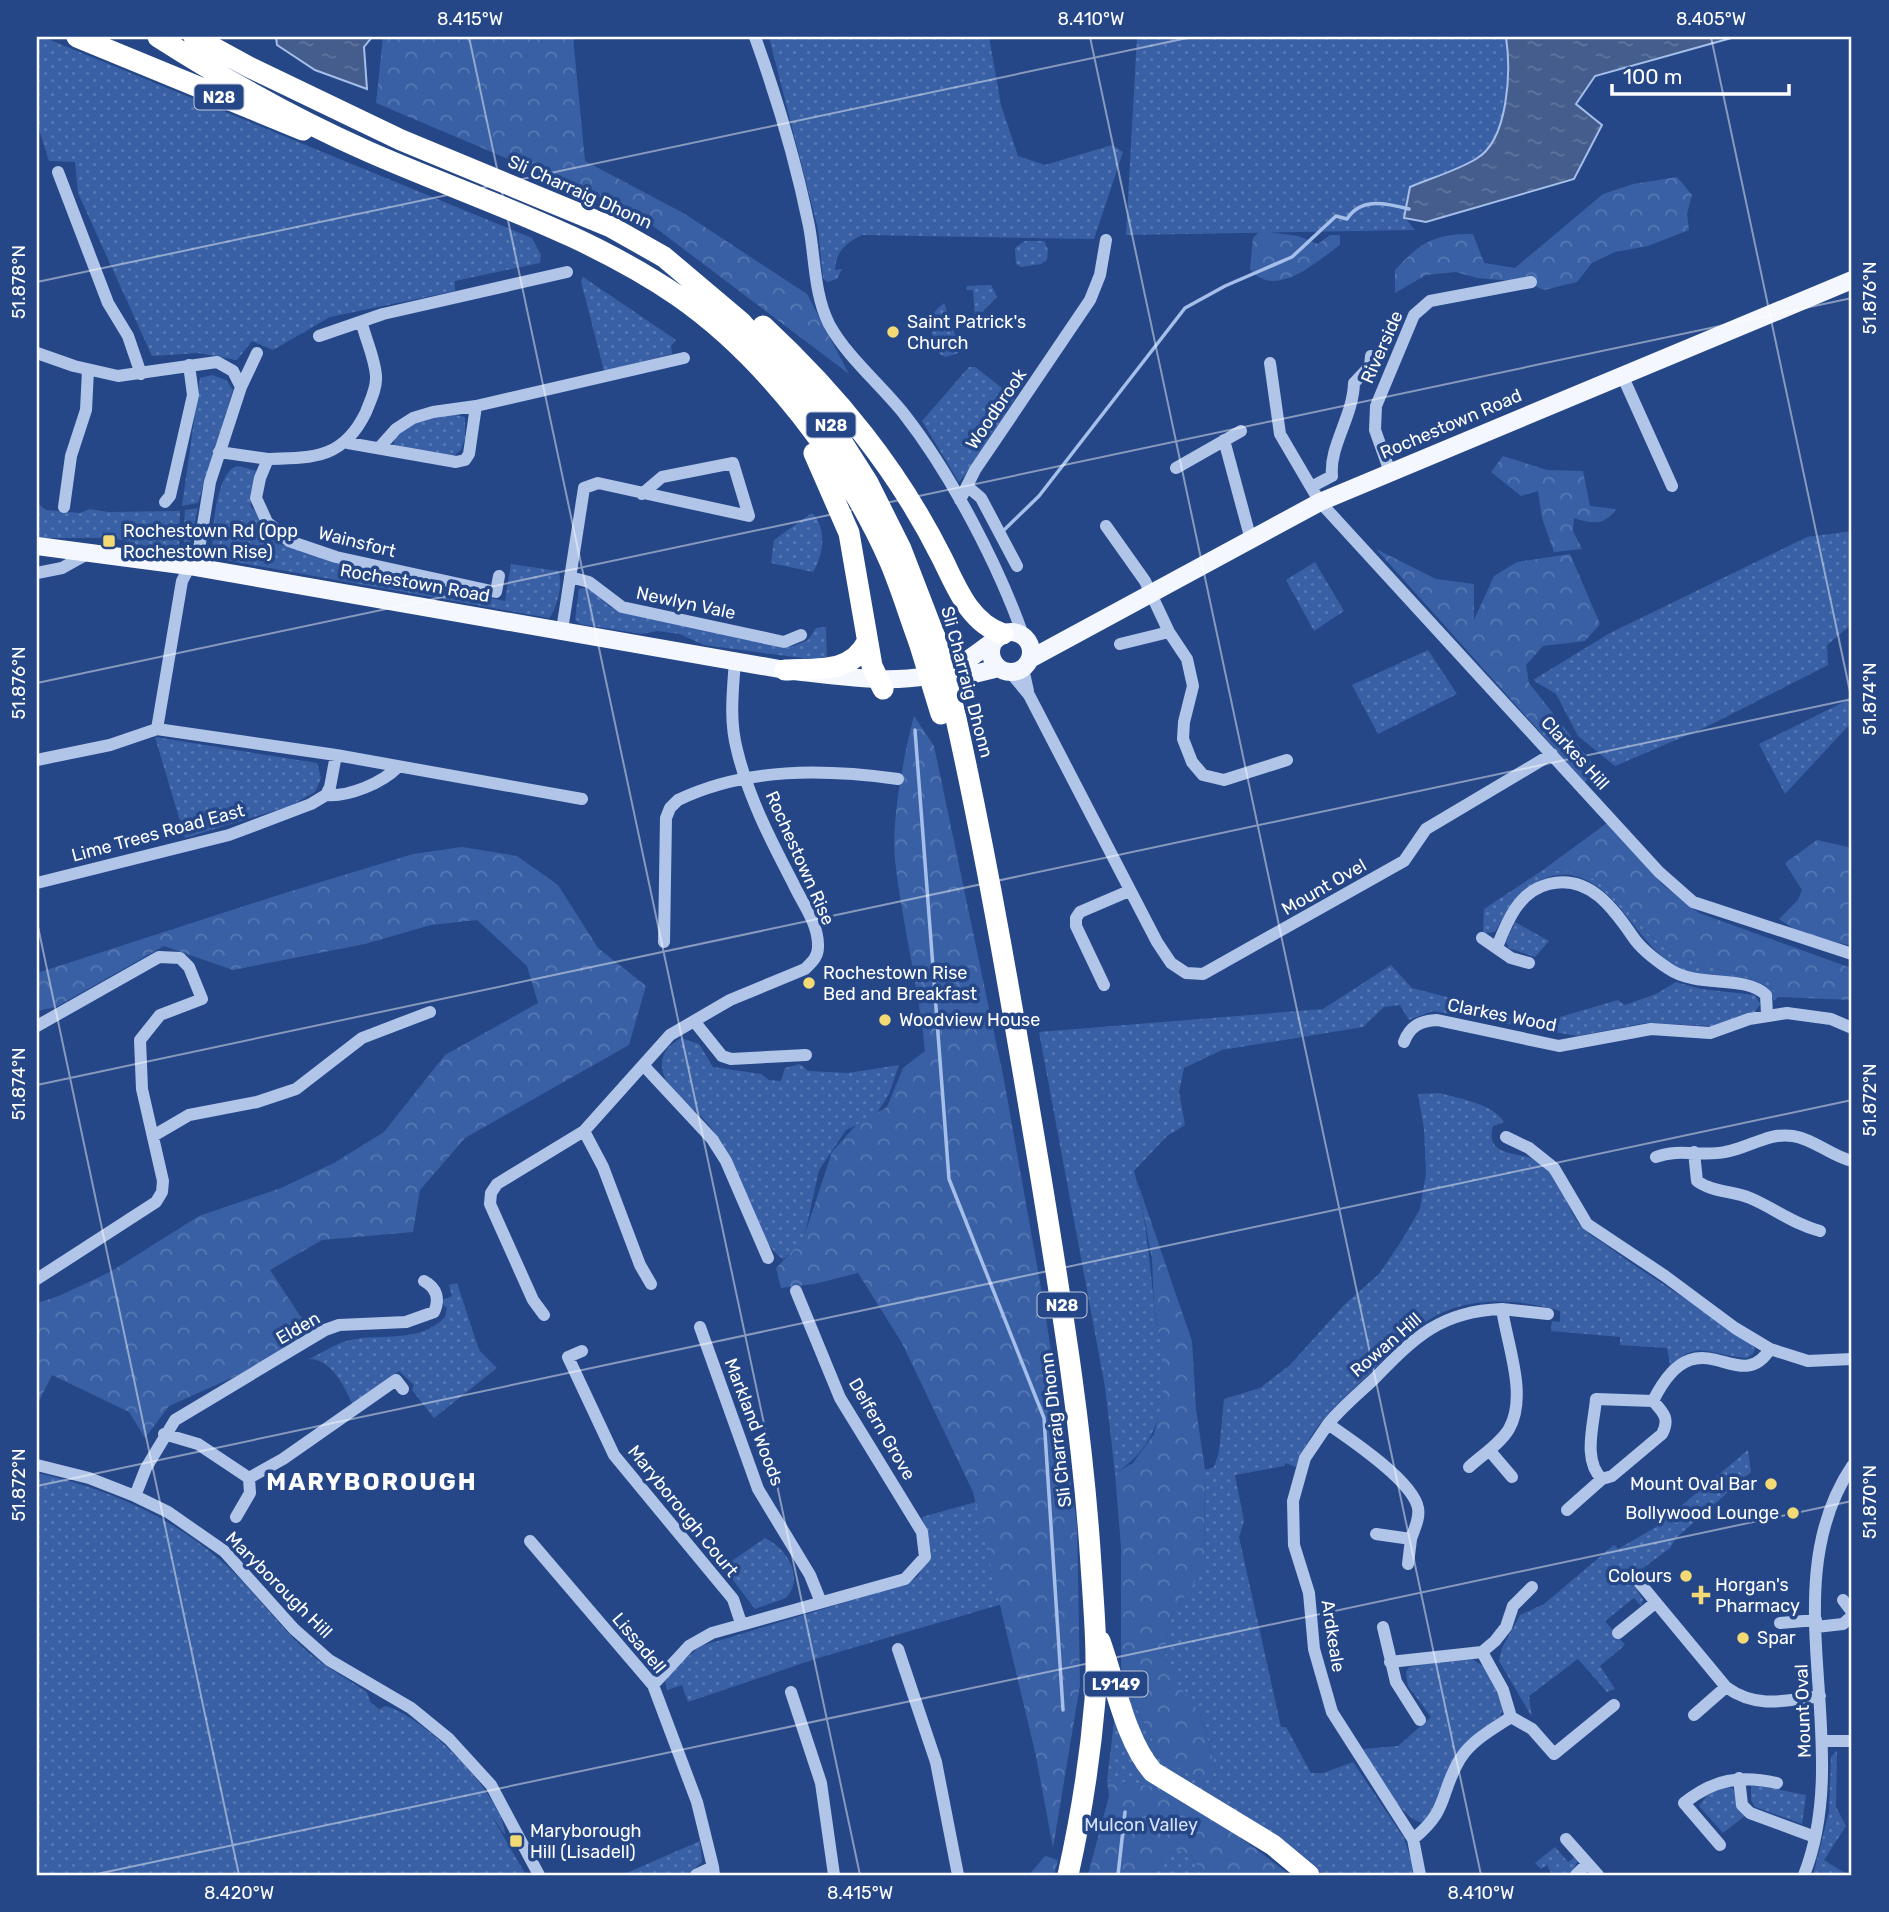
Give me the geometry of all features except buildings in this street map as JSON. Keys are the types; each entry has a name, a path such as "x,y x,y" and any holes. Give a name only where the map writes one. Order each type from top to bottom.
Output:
{"highway":[{"name":"N28","path":"77,37 285,124 365,150"},
{"name":"N28","path":"158,37 365,150"},
{"name":"N28","path":"194,37 295,89"},
{"path":"216,37 295,89"},
{"name":"Sli Charraig Dhonn","path":"295,89 401,140 611,227 664,257 741,322 828,420 868,483 901,549 977,810 1073,1371 1086,1481 1096,1630 1095,1698 1085,1792 1068,1875"},
{"name":"Sli Charraig Dhonn","path":"365,150 600,251 678,297 735,345 769,380 825,448 859,501 927,639"},
{"path":"664,257 692,273 748,313 811,372 855,422 901,485 967,607 987,629 1011,637"},
{"path":"769,380 821,465 849,533 867,642 880,684"},
{"path":"785,670 845,665 861,654 867,642"},
{"name":"L9149","path":"1096,1630 1133,1739 1141,1758 1153,1772 1252,1832 1309,1875"}],"main road":[{"name":"Rochestown Road","path":"37,546 92,551 189,566 735,660 785,670 826,684 880,684 916,688 1016,666 1251,540 1315,495 1390,472 1852,280"},
{"name":"Rochestown Road","path":"880,684 956,667 1011,637 1041,641 1078,632"},
{"path":"1011,637 1030,649 1016,666 991,651 1011,637"}],"street":[{"path":"755,37 786,136 809,226 819,297 830,325 903,414 960,500 1013,607 1011,637"},
{"path":"58,172 108,303 128,336 141,374"},
{"name":"Woodbrook","path":"960,500 1090,300 1100,275 1106,240"},
{"path":"319,336 362,324 383,314 567,272"},
{"name":"Riverside","path":"1390,472 1375,430 1376,406 1414,315 1430,300 1531,282"},
{"path":"348,443 373,396 376,376 362,324"},
{"path":"37,353 88,370 118,376 216,362 233,371 241,387"},
{"path":"157,729 182,581 199,549 210,482 241,387 257,354"},
{"path":"1315,495 1332,476 1331,461 1345,429 1354,398 1354,383 1370,366 1371,356"},
{"path":"379,448 396,429 412,418 684,358"},
{"name":"Clarkes Hill","path":"1270,363 1280,434 1315,495 1659,872 1693,902 1852,954"},
{"path":"165,502 170,496 192,395 189,365"},
{"path":"64,507 71,456 86,410 88,370"},
{"path":"1622,375 1672,486"},
{"path":"219,452 268,459 310,458 348,443 456,462 465,460 476,406"},
{"path":"1176,468 1241,431"},
{"path":"1224,440 1251,540"},
{"name":"Wainsfort","path":"268,459 256,498 267,522 289,541 336,556 496,592 499,576"},
{"path":"562,630 584,488 598,483 642,494 749,516 733,463 662,477 642,494"},
{"path":"967,486 985,505 1017,566"},
{"path":"1106,526 1152,595 1169,632 1185,656 1192,675 1192,694 1184,722 1184,739 1192,762 1203,775 1217,780 1234,779 1287,760"},
{"path":"37,573 62,568 92,551"},
{"name":"Newlyn Vale","path":"570,578 589,582 622,607 784,642 801,635"},
{"path":"1121,644 1169,632"},
{"name":"Rochestown Rise","path":"544,1315 533,1300 490,1204 491,1193 497,1184 584,1131 670,1035 730,1000 805,969 815,960 818,949 817,934 760,813 736,750 731,714 735,660"},
{"name":"Mount Ovel","path":"1016,666 1024,673 1029,695 1129,891 1171,963 1186,973 1203,974 1404,861 1426,829 1552,754"},
{"path":"37,760 110,745 157,729 336,755 582,799"},
{"path":"326,794 336,755"},
{"name":"Lime Trees Road East","path":"37,883 229,835 311,804 326,794 335,795 385,779 398,767"},
{"name":"Rochestown Rise","path":"664,942 666,818 670,807 694,792 746,776 814,773 898,779"},
{"path":"1497,947 1509,917 1522,899 1543,885 1559,881 1579,882 1609,904 1633,939 1669,969 1702,982 1758,988 1766,995 1767,1014"},
{"path":"1104,985 1076,926 1076,918 1080,912 1129,891"},
{"path":"1482,938 1511,958 1529,963"},
{"path":"37,1026 159,957 170,955 180,958 189,967 201,999 160,1015 140,1040 142,1089 163,1181 162,1192 156,1202 37,1279"},
{"path":"153,1136 189,1115 257,1102 296,1089 362,1038 430,1012"},
{"name":"Clarkes Wood","path":"1404,1042 1408,1031 1420,1023 1434,1020 1559,1046 1651,1029 1710,1033 1767,1014 1809,1014 1852,1028"},
{"path":"694,1021 722,1056 731,1059 806,1055"},
{"path":"644,1066 712,1139 726,1161 768,1258"},
{"path":"584,1131 603,1167 640,1265 650,1284"},
{"path":"1656,1157 1670,1151 1723,1153 1774,1135 1791,1135 1805,1139 1838,1158 1852,1161"},
{"path":"1506,1137 1529,1148 1554,1168 1587,1224 1770,1349 1808,1361 1852,1359"},
{"path":"1694,1152 1693,1170 1697,1181 1705,1187 1745,1196 1768,1206 1782,1217 1820,1231"},
{"name":"Elden","path":"135,1496 146,1468 164,1434 175,1420 325,1330 339,1325 406,1322 433,1312 437,1304 436,1293 424,1281"},
{"name":"Delfern Grove","path":"796,1291 840,1398 922,1532 925,1557 905,1578 820,1600"},
{"path":"1469,1466 1489,1450 1510,1426 1516,1387 1502,1309"},
{"name":"Rowan Hill","path":"1328,1424 1347,1401 1427,1329 1455,1316 1502,1309 1548,1314"},
{"name":"Markland Woods","path":"700,1326 758,1489 810,1575 820,1600"},
{"path":"1653,1401 1672,1371 1683,1361 1695,1357 1710,1358 1738,1367 1752,1366 1763,1360 1770,1349"},
{"name":"Maryborough Court","path":"582,1351 568,1357 614,1455 733,1599 741,1623"},
{"path":"249,1478 283,1459 396,1380 403,1389"},
{"path":"1567,1510 1602,1479 1612,1476 1662,1434 1667,1425 1666,1415 1653,1401 1596,1399 1590,1458 1595,1473 1602,1479"},
{"path":"1328,1424 1380,1462 1418,1504 1419,1516 1411,1539 1408,1564"},
{"name":"Ardkeale","path":"1328,1424 1305,1458 1297,1481 1293,1512 1294,1545 1309,1593 1317,1660 1332,1712 1413,1839 1420,1875"},
{"path":"164,1434 198,1444 249,1478"},
{"path":"1489,1450 1512,1477"},
{"name":"Maryborough Hill","path":"37,1465 89,1478 135,1496 168,1511 224,1550 294,1629 330,1660 411,1708 449,1739 491,1785 539,1875"},
{"name":"Mount Oval","path":"1804,1875 1815,1837 1824,1776 1814,1597 1821,1542 1830,1508 1847,1490 1852,1466"},
{"path":"236,1517 250,1493 249,1478"},
{"path":"1376,1534 1411,1539"},
{"name":"Lissadell","path":"530,1541 653,1685 697,1802 713,1871 696,1875"},
{"path":"1639,1582 1726,1687 1740,1697 1770,1703 1820,1696"},
{"path":"1391,1662 1482,1653 1496,1641 1506,1627 1513,1606 1532,1587"},
{"path":"653,1685 689,1646 712,1633 820,1600"},
{"path":"1780,1623 1843,1624 1852,1614 1843,1600"},
{"path":"1618,1633 1655,1603"},
{"path":"1382,1627 1405,1701 1420,1720"},
{"path":"898,1649 936,1762 958,1875"},
{"path":"1482,1653 1503,1690 1511,1717 1532,1729 1554,1754 1614,1704"},
{"path":"1693,1715 1726,1687"},
{"path":"791,1692 821,1783 834,1875"},
{"path":"1413,1839 1440,1812 1460,1760 1472,1745 1511,1717"},
{"path":"1822,1741 1852,1741"},
{"path":"1739,1778 1742,1805 1750,1813 1815,1837"},
{"path":"1720,1845 1680,1799 1703,1788 1739,1778 1777,1783"},
{"path":"1566,1839 1598,1875"},
{"path":"1576,1875 1587,1864"}],"green space":[{"path":"37,37 43,37 532,238 541,255 540,263 455,281 455,291 330,317 273,350 252,341 237,360 198,353 152,356 78,193 75,162 49,161 37,123"},
{"path":"383,37 573,37 585,161 685,214 807,294 849,374 636,213 376,103"},
{"path":"769,37 989,37 1001,105 1018,156 1045,165 1112,145 1123,152 1094,239 862,235 843,248 837,258 835,270 842,269 837,279 827,282 823,278 818,229"},
{"path":"1137,37 1506,37 1508,67 1505,103 1495,137 1487,150 1452,171 1410,187 1404,217 1415,230 1126,235"},
{"path":"1677,177 1692,195 1687,214 1689,230 1648,246 1615,252 1592,263 1577,282 1544,290 1526,282 1477,278 1456,272 1426,275 1395,293 1395,270 1421,246 1438,238 1473,234 1484,263 1515,268 1603,194 1633,184"},
{"path":"1260,231 1298,236 1318,244 1330,235 1340,235 1340,245 1307,269 1283,280 1271,281 1260,278 1250,269 1253,238"},
{"path":"1025,241 1044,241 1048,250 1047,260 1041,264 1021,267 1016,264 1015,248"},
{"path":"583,277 676,340 671,346 672,354 604,371 581,281"},
{"path":"991,285 997,297 975,319 973,290 966,290 967,286"},
{"path":"944,303 958,344 967,344 958,353 946,357 936,349 932,337 935,311"},
{"path":"969,367 975,367 1015,398 971,468 959,482 922,421"},
{"path":"212,375 226,380 233,390 198,503 182,506 200,378"},
{"path":"450,414 465,417 465,438 461,450 453,456 403,449 394,444 394,438 419,420"},
{"path":"1503,456 1547,470 1583,471 1590,506 1616,509 1602,521 1586,522 1574,518 1573,531 1582,549 1554,552 1542,518 1538,491 1521,496 1491,472"},
{"path":"238,466 257,471 250,494 251,507 267,522 277,543 390,576 505,601 511,564 558,571 560,588 555,608 549,618 213,558 214,521 220,491 230,470"},
{"path":"37,503 46,510 80,513 90,509 108,512 180,511 179,555 107,538 37,538"},
{"path":"198,508 190,545 186,546 183,539 185,510"},
{"path":"812,513 822,534 819,558 813,572 771,563 774,540"},
{"path":"1852,531 1852,624 1827,645 1828,665 1704,728 1615,766 1578,736 1556,694 1533,680 1610,633 1807,537"},
{"path":"1376,549 1436,579 1474,584 1474,620 1494,576 1517,562 1570,554 1600,624 1585,641 1543,646 1526,665 1529,683 1597,769 1585,782"},
{"path":"1315,562 1344,611 1314,631 1286,580"},
{"path":"588,587 610,607 794,646 808,640 816,628 826,627 827,665 813,666 802,658 704,645 680,634 657,631 642,634 580,624 575,619 579,589"},
{"path":"1428,650 1457,694 1378,734 1352,685"},
{"path":"1852,698 1852,722 1785,794 1759,744"},
{"path":"914,716 934,746 1004,1080 1044,1305 1077,1524 1080,1685 1053,1848 1036,1756 973,1492 902,1343 858,1273 814,1284 781,1288 776,1268 803,1240 832,1152 856,1125 887,1107 903,1068 925,1051 894,844 899,788"},
{"path":"155,737 317,763 321,778 315,792 290,806 185,838"},
{"path":"1607,823 1663,885 1699,913 1851,968 1852,1000 1778,997 1768,981 1707,965 1665,946 1649,934 1623,900 1603,884 1570,872 1543,870"},
{"path":"1817,840 1852,848 1852,946 1800,933 1779,919 1798,900 1802,890 1785,863"},
{"path":"462,847 517,856 558,885 598,948 646,986 629,1045 465,1138 420,1190 413,1232 322,1240 270,1270 316,1340 169,1406 145,1438 129,1412 52,1375 37,1405 37,1303 59,1296 110,1272 199,1216 281,1188 334,1163 384,1132 445,1055 538,1003 527,966 477,920 431,925 365,944 233,970 164,946 56,1007 37,1011 37,973 413,854"},
{"path":"1543,870 1570,872 1593,878 1623,900 1649,934 1665,946 1707,965 1768,981 1778,997 1774,1001 1769,990 1750,979 1700,974 1676,966 1655,950 1612,899 1594,884 1577,876 1545,878 1518,899 1495,932 1483,933 1484,909"},
{"path":"1515,922 1549,941 1535,957 1509,948 1506,942"},
{"path":"1391,965 1412,988 1543,1022 1618,1000 1625,1005 1656,994 1676,982 1701,989 1755,995 1760,1004 1755,1012 1712,1026 1646,1023 1577,1036 1433,1011 1409,1020 1400,1005 1384,1007 1363,1027 1222,1050 1184,1068 1179,1092 1185,1125 1167,1136 1134,1171 1162,1346 1162,1401 1158,1418 1142,1450 1115,1473 1105,1387 1039,1032 1323,1009"},
{"path":"681,1038 699,1044 713,1067 761,1074 769,1080 781,1081 785,1068 800,1064 808,1071 848,1073 899,1065 889,1094 875,1116 846,1130 819,1170 803,1243 783,1259 773,1250 757,1225 733,1164 716,1135 703,1118 674,1092 664,1076 664,1054"},
{"path":"1440,1093 1492,1110 1504,1122 1493,1126 1494,1144 1500,1149 1544,1164 1556,1179 1578,1223 1585,1230 1748,1341 1755,1349 1747,1358 1692,1352 1683,1356 1663,1377 1670,1364 1667,1348 1620,1345 1620,1337 1551,1331 1552,1321 1560,1322 1560,1311 1526,1303 1507,1302 1454,1308 1422,1325 1337,1404 1310,1438 1296,1467 1286,1463 1284,1466 1235,1475 1244,1521 1239,1537 1281,1727 1286,1727 1311,1773 1323,1773 1353,1762 1404,1838 1416,1875 1324,1875 1275,1836 1176,1782 1144,1750 1128,1700 1130,1695 1157,1749 1217,1772 1200,1713 1178,1686 1165,1655 1169,1619 1204,1569 1205,1470 1214,1467 1219,1452 1224,1399 1260,1388 1290,1365 1344,1305 1379,1274 1420,1209 1426,1173 1424,1129 1418,1094"},
{"path":"1137,1181 1192,1341 1196,1409 1205,1470 1204,1569 1169,1619 1165,1655 1179,1686 1200,1713 1217,1772 1198,1778 1176,1766 1157,1749 1129,1693 1121,1668 1121,1547 1115,1473 1133,1463 1154,1434 1163,1396 1162,1349 1154,1306 1152,1258"},
{"path":"457,1283 479,1350 497,1368 434,1418 412,1390 414,1385 399,1371 353,1405 331,1369 317,1360 309,1359 350,1340 424,1331 445,1317 447,1308 443,1305 443,1300 452,1296 449,1285"},
{"path":"1748,1450 1751,1472 1676,1538 1670,1548 1630,1578 1643,1600 1641,1606 1634,1598 1605,1621 1625,1645 1600,1666 1615,1689 1607,1692 1578,1659 1529,1696 1532,1717 1499,1661 1502,1648 1520,1615 1544,1604 1614,1545 1618,1549 1656,1527"},
{"path":"37,1473 86,1486 133,1504 177,1528 218,1558 311,1654 367,1692 370,1702 379,1709 386,1706 420,1725 459,1760 492,1800 505,1835 491,1815 526,1875 37,1875"},
{"path":"976,1502 1002,1604 815,1659 688,1702 682,1685 667,1690 665,1681 673,1669 701,1646 909,1583 918,1576 931,1553 922,1517"},
{"path":"765,1538 786,1556 794,1573 794,1581 786,1598 755,1609 723,1567"},
{"path":"1469,1657 1483,1666 1497,1689 1503,1708 1500,1717 1479,1731 1437,1810 1424,1823 1415,1820 1398,1804 1363,1749 1398,1746 1431,1717 1408,1686 1406,1672 1409,1667"},
{"path":"1115,1713 1182,1802 1141,1784 1107,1781"},
{"path":"1837,1750 1836,1807 1846,1826 1824,1860 1848,1875 1813,1875 1829,1812 1831,1757"},
{"name":"Mulcon Valley","path":"1107,1781 1140,1784 1178,1798 1218,1822 1290,1875 1202,1875 1195,1862 1179,1850 1165,1854 1153,1875 1088,1875 1109,1796"},
{"path":"1751,1785 1780,1788 1806,1795 1802,1824 1755,1807 1751,1800"},
{"path":"1728,1786 1735,1791 1746,1815 1723,1833 1699,1806 1708,1794"},
{"path":"700,1841 702,1862 688,1875 622,1875"},
{"path":"1555,1847 1568,1862 1576,1856 1579,1858 1571,1875 1552,1875 1547,1865 1541,1869 1535,1863"},
{"path":"1179,1850 1195,1862 1202,1875 1153,1875 1165,1854"},
{"name":"Mulcon Valley","path":"1045,1856 1058,1860 1054,1875 1029,1875"}],"water":[{"path":"276,37 372,37 364,47 367,89 315,70 277,45"},
{"path":"1506,37 1735,37 1595,76 1576,104 1602,125 1574,179 1426,222 1404,218 1410,187 1476,159 1487,150 1495,137 1501,121 1507,85"}],"waterway":[{"path":"1003,531 1039,496 1185,308 1225,286 1292,257 1336,216 1347,219 1359,207 1375,204 1409,209"},
{"path":"915,730 949,1179 1044,1418 1063,1710"},
{"path":"1118,1875 1125,1812"}],"place":[{"name":"Saint Patrick's Church","path":"893,332"},
{"name":"Rochestown Rd (Opp Rochestown Rise)","path":"109,541"},
{"name":"Rochestown Rise Bed and Breakfast","path":"809,983"},
{"name":"Woodview House","path":"885,1020"},
{"name":"Mount Oval Bar","path":"1771,1484"},
{"name":"Bollywood Lounge","path":"1793,1513"},
{"name":"Colours","path":"1686,1576"},
{"name":"Horgan's Pharmacy","path":"1701,1595"},
{"name":"Spar","path":"1743,1638"},
{"name":"Maryborough Hill (Lisadell)","path":"516,1841"}],"district":[{"name":"MARYBOROUGH","path":"372,1482"}]}
